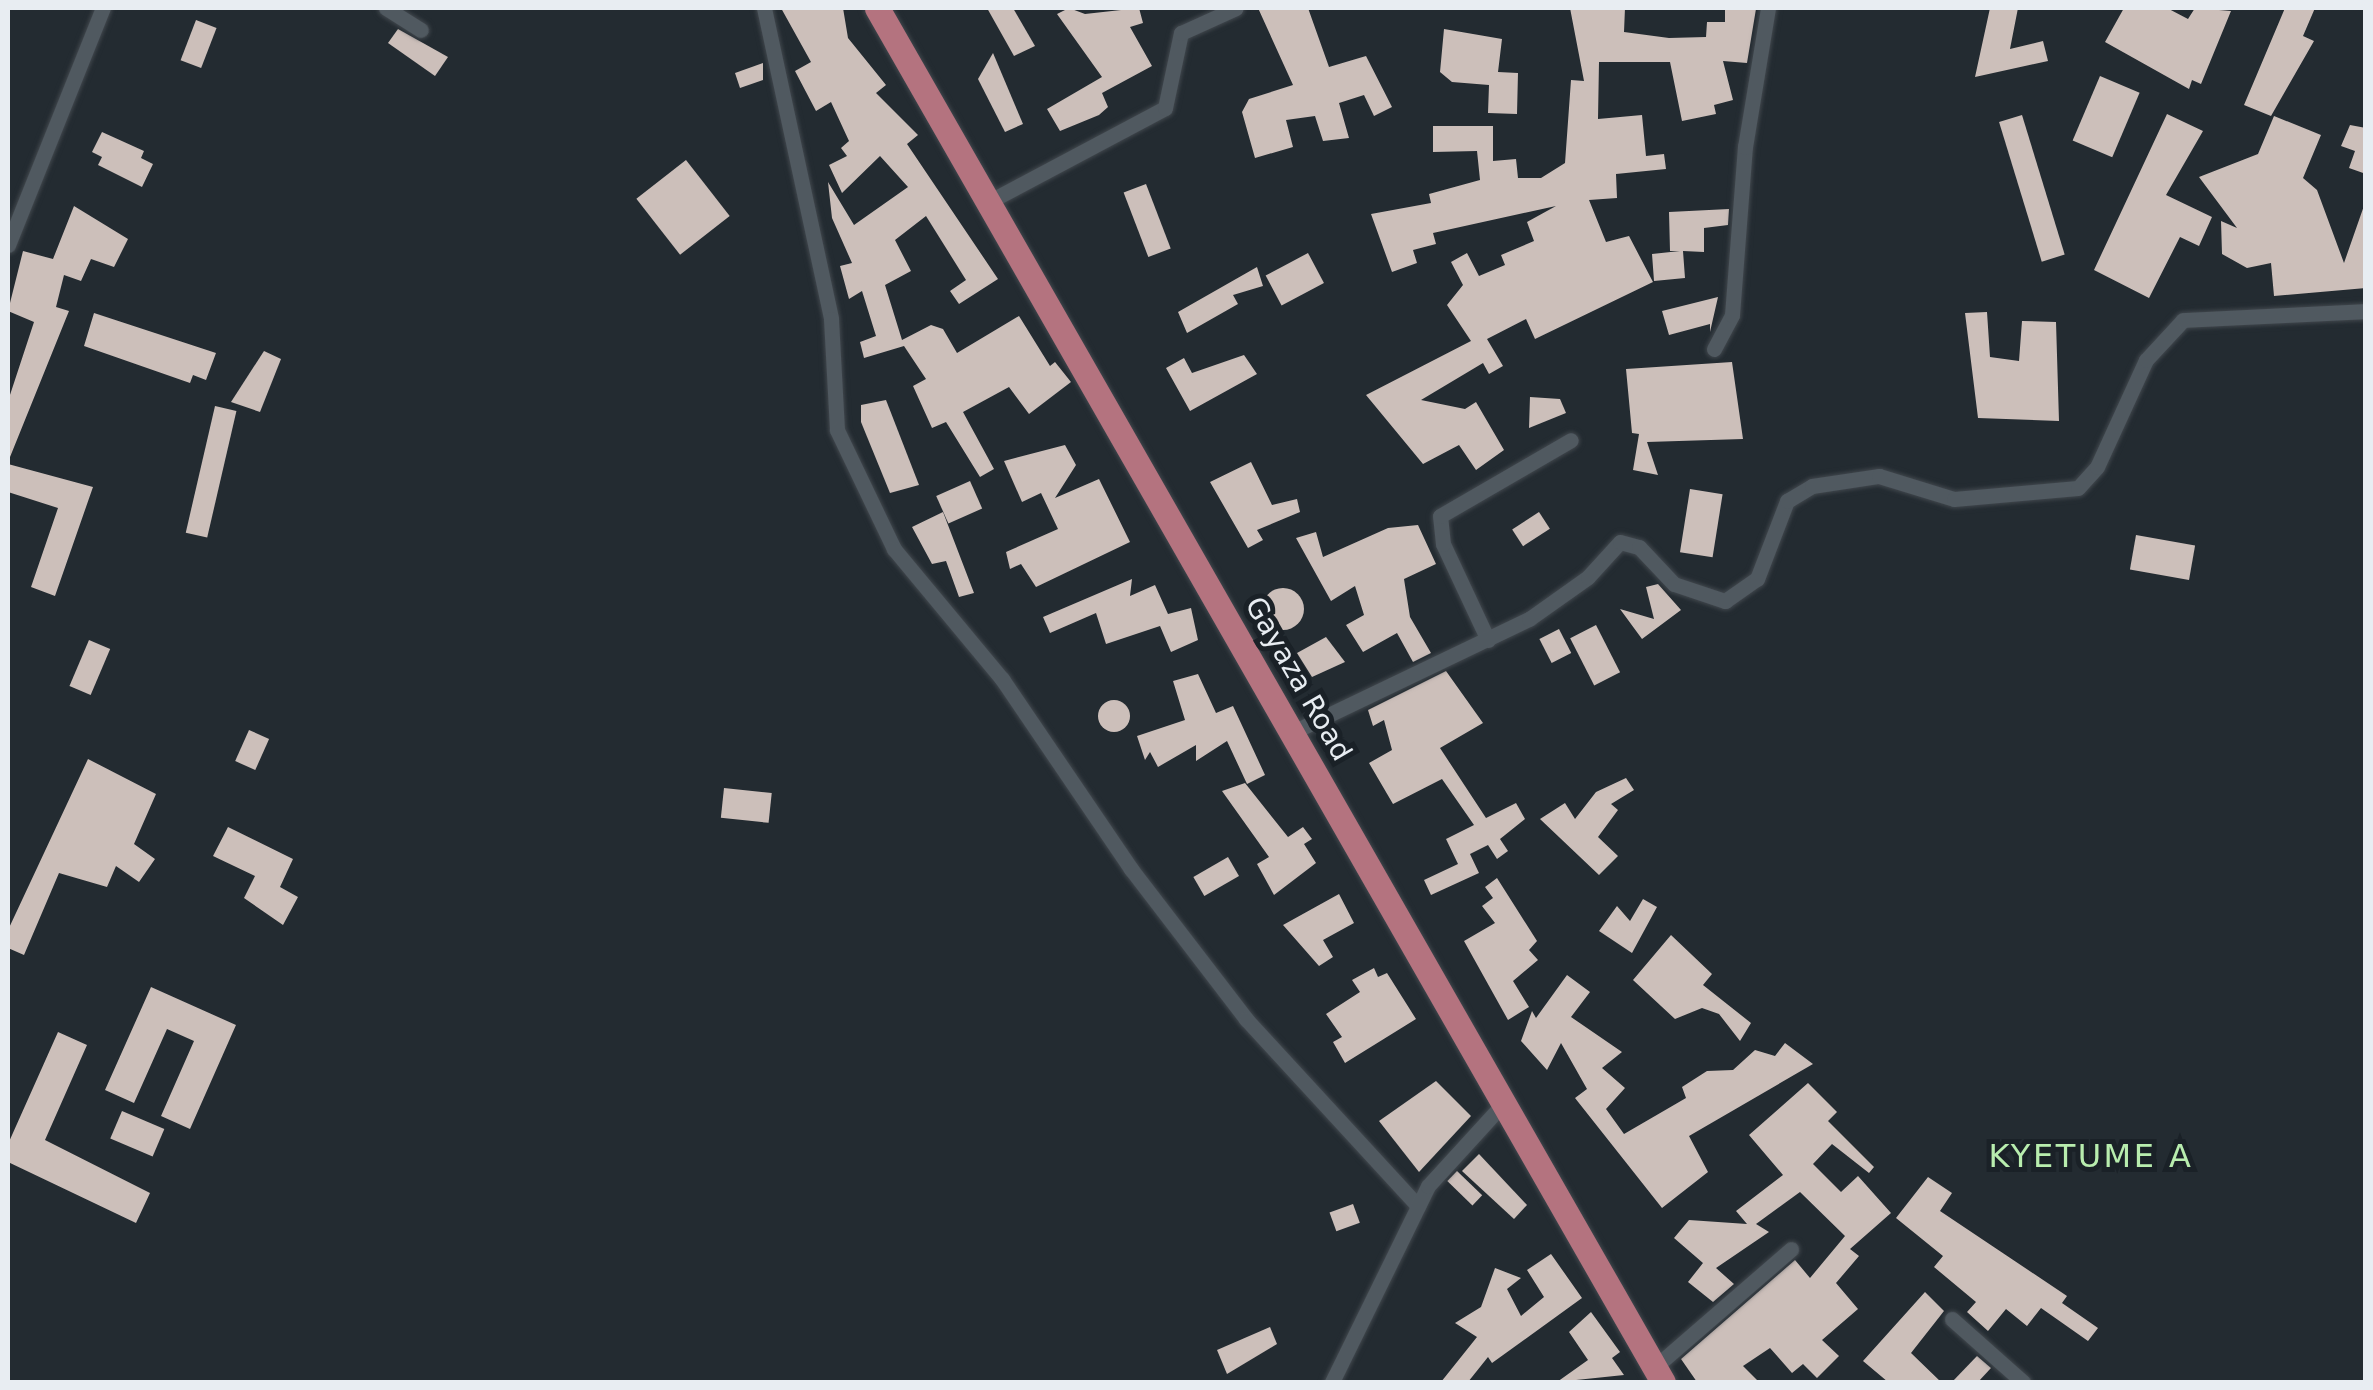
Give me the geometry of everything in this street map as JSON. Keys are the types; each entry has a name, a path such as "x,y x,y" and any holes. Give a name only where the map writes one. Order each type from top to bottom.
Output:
{"main road":[{"name":"Gayaza Road","path":"877,8 1659,1375"}],"street":[{"path":"8,264 8,248 103,8"},
{"path":"386,8 421,30"},
{"path":"764,8 830,319 838,430 894,549 1002,678 1131,869 1246,1019 1418,1206"},
{"path":"990,201 1165,108 1181,33 1236,8"},
{"path":"1714,349 1732,315 1745,146 1768,8"},
{"path":"1294,732 1488,640 1588,577 1620,542 1639,547 1694,594 1725,600 1743,592 1767,566 1787,501 1812,486 1879,476 1969,499 2078,488 2097,467 2146,360 2183,320 2366,310"},
{"path":"1488,640 1443,544 1440,516 1571,440"},
{"path":"1332,1382 1443,1162 1504,1104"},
{"path":"1659,1375 1791,1249"},
{"path":"1952,1319 2023,1382"}],"building":[{"path":"781,8 843,8 848,38 886,85 876,93 918,135 907,144 998,279 959,304 950,291 966,280 926,216 895,240 911,271 885,285 902,340 931,325 943,329 957,353 1019,316 1050,366 1055,362 1071,382 1029,414 1009,387 963,412 994,469 980,477 946,422 932,428 913,386 926,379 904,346 864,358 860,342 876,336 862,291 849,299 840,266 852,263 832,218 828,182 854,225 908,187 880,156 842,193 829,165 847,156 841,148 849,141 831,102 816,111 795,71 811,62"},
{"path":"987,8 1013,8 1035,46 1014,56"},
{"path":"1069,8 1085,14 1139,8 1143,23 1130,27 1152,66 1102,93 1108,107 1099,115 1060,131 1047,109 1102,77 1057,14"},
{"path":"1258,8 1308,8 1329,67 1366,56 1392,107 1374,116 1364,95 1339,103 1349,138 1323,141 1315,116 1286,120 1293,147 1255,158 1242,112 1249,99 1293,85"},
{"path":"1570,8 1625,8 1624,32 1669,38 1706,37 1707,22 1725,22 1725,8 1756,9 1747,63 1723,61 1733,100 1714,105 1716,114 1682,121 1670,62 1599,62 1598,119 1642,115 1646,156 1664,154 1666,169 1616,174 1617,198 1589,200 1606,242 1629,236 1653,282 1535,339 1526,319 1487,339 1503,366 1489,374 1483,363 1421,400 1465,409 1476,402 1504,450 1476,470 1459,445 1423,464 1366,395 1471,341 1447,305 1463,285 1451,262 1467,253 1479,276 1505,265 1501,255 1534,241 1527,222 1556,206 1433,233 1436,244 1413,250 1417,263 1392,272 1371,214 1431,203 1429,194 1480,180 1477,151 1433,152 1433,126 1493,126 1493,161 1516,159 1518,178 1541,178 1565,163 1571,80 1584,81"},
{"path":"1990,8 2018,8 2010,49 2043,41 2048,61 1975,77"},
{"path":"2124,8 2167,8 2188,19 2195,8 2231,11 2201,84 2192,80 2189,89 2105,42"},
{"path":"2285,8 2315,8 2303,36 2314,41 2271,116 2244,105"},
{"path":"196,20 217,28 201,68 181,60"},
{"path":"398,29 448,57 435,76 388,43"},
{"path":"1444,29 1502,39 1498,72 1518,73 1517,114 1488,113 1489,85 1452,82 1440,72"},
{"path":"993,53 1023,124 1005,132 978,79"},
{"path":"763,63 763,80 740,88 735,73"},
{"path":"2100,76 2140,93 2112,157 2073,140"},
{"path":"2167,114 2203,131 2166,195 2212,217 2199,246 2180,237 2149,298 2094,270"},
{"path":"2022,115 2065,255 2042,262 1999,122"},
{"path":"2274,116 2321,135 2303,178 2317,190 2344,263 2366,200 2366,288 2274,296 2271,263 2247,268 2222,254 2221,221 2237,228 2199,177 2258,154"},
{"path":"2350,125 2366,128 2366,174 2349,168 2355,151 2341,146"},
{"path":"102,132 144,151 141,158 153,164 142,187 98,165 102,157 92,152"},
{"path":"686,160 730,216 680,255 636,199"},
{"path":"1146,184 1171,248 1148,257 1124,193"},
{"path":"74,206 128,239 114,267 91,259 81,281 64,275 56,307 69,311 8,462 8,401 34,322 8,311 23,251 53,259"},
{"path":"1729,209 1728,225 1704,228 1704,252 1683,251 1685,278 1654,281 1652,254 1680,251 1670,251 1669,212"},
{"path":"1308,253 1324,283 1282,306 1266,276"},
{"path":"1257,267 1263,286 1233,295 1238,304 1187,333 1178,312"},
{"path":"1718,297 1710,332 1710,324 1669,335 1662,311"},
{"path":"1987,312 1990,357 2019,361 2022,321 2056,322 2059,421 1978,418 1965,313"},
{"path":"94,313 216,353 206,380 193,375 190,383 84,346"},
{"path":"264,351 281,359 260,412 231,402"},
{"path":"1244,355 1257,374 1190,411 1166,368 1184,358 1192,373"},
{"path":"1732,362 1743,439 1647,442 1658,475 1633,470 1639,434 1632,433 1626,369"},
{"path":"1530,397 1560,399 1566,413 1529,428"},
{"path":"886,400 919,485 890,493 861,422 861,405"},
{"path":"215,406 236,411 207,538 186,533"},
{"path":"1065,445 1076,465 1055,498 1099,479 1130,542 1036,587 1021,564 1010,569 1006,552 1058,529 1041,493 1022,502 1004,461"},
{"path":"1251,462 1272,505 1297,499 1300,512 1257,530 1263,540 1248,548 1210,482"},
{"path":"8,464 93,487 55,596 31,587 58,508 8,492"},
{"path":"970,481 982,508 948,523 936,496"},
{"path":"1690,489 1723,494 1713,557 1680,552"},
{"path":"943,512 974,593 959,597 946,561 932,564 912,527"},
{"path":"1539,512 1550,529 1523,546 1512,529"},
{"path":"1418,525 1436,564 1404,579 1410,617 1431,653 1413,662 1397,633 1363,652 1346,625 1364,615 1355,586 1331,601 1296,538 1316,532 1323,557 1388,528"},
{"path":"2136,535 2195,545 2189,580 2130,569"},
{"path":"1132,579 1130,596 1155,585 1168,614 1191,608 1198,640 1171,652 1160,626 1106,644 1096,613 1050,633 1043,617"},
{"path":"1658,584 1681,610 1642,639 1620,609 1654,619 1646,587"},
{"path":"1283,588 1298,594 1304,609 1298,624 1283,630 1268,624 1262,609 1268,594"},
{"path":"1596,625 1620,672 1594,685 1570,638"},
{"path":"1559,629 1571,653 1552,663 1539,639"},
{"path":"1326,637 1345,662 1312,677 1297,653"},
{"path":"89,640 110,649 91,695 69,686"},
{"path":"1446,671 1483,723 1440,748 1486,818 1516,803 1525,819 1500,839 1508,851 1497,859 1488,845 1470,854 1479,873 1431,895 1424,880 1458,864 1446,839 1474,825 1442,779 1393,804 1369,763 1392,750 1384,720 1373,726 1368,710"},
{"path":"1198,674 1216,713 1233,706 1265,775 1247,784 1227,741 1196,761 1196,745 1158,767 1150,752 1145,760 1137,736 1185,720 1173,681"},
{"path":"1114,700 1125,705 1130,716 1125,727 1114,732 1103,727 1098,716 1103,705"},
{"path":"249,730 269,739 255,770 235,761"},
{"path":"88,759 156,794 134,844 155,859 139,882 116,866 107,887 59,873 24,955 8,948 8,930"},
{"path":"1626,778 1634,790 1611,804 1618,810 1598,837 1618,856 1599,875 1540,819 1565,803 1575,819 1596,792"},
{"path":"1245,783 1288,837 1303,827 1312,839 1304,844 1316,863 1274,895 1257,864 1269,857 1222,791"},
{"path":"724,788 772,793 769,823 721,818"},
{"path":"228,827 293,859 280,887 298,897 283,925 244,898 255,876 213,856"},
{"path":"1228,857 1239,876 1204,896 1193,877"},
{"path":"1497,878 1537,941 1529,950 1538,960 1513,981 1529,1007 1508,1020 1464,941 1495,923 1482,906 1493,898 1485,887"},
{"path":"1339,894 1354,923 1323,940 1333,957 1319,966 1283,925"},
{"path":"1643,899 1657,907 1632,953 1599,931 1617,906 1630,921"},
{"path":"1671,935 1712,974 1703,985 1751,1023 1740,1041 1719,1014 1702,1008 1675,1019 1633,980"},
{"path":"1374,968 1378,977 1387,973 1416,1019 1345,1063 1333,1042 1342,1037 1326,1014 1360,992 1352,980"},
{"path":"1567,975 1590,992 1571,1017 1622,1052 1602,1068 1625,1088 1606,1109 1624,1134 1686,1098 1682,1087 1707,1071 1733,1070 1755,1050 1775,1056 1785,1043 1813,1064 1689,1136 1708,1172 1662,1208 1575,1098 1587,1089 1561,1043 1547,1070 1521,1041 1532,1011 1536,1018"},
{"path":"151,987 236,1025 190,1129 161,1116 194,1041 167,1029 134,1103 105,1090"},
{"path":"58,1032 87,1045 45,1140 150,1193 136,1223 8,1162 8,1144"},
{"path":"1436,1081 1471,1116 1419,1172 1379,1121"},
{"path":"1808,1083 1837,1112 1828,1121 1874,1167 1869,1173 1832,1144 1813,1164 1841,1192 1858,1176 1891,1213 1850,1249 1859,1256 1836,1283 1858,1309 1822,1340 1839,1356 1817,1378 1803,1364 1792,1373 1770,1348 1743,1366 1759,1382 1697,1382 1681,1359 1795,1260 1810,1278 1845,1236 1800,1192 1756,1224 1769,1232 1716,1268 1734,1284 1713,1302 1688,1282 1703,1263 1674,1238 1689,1220 1747,1224 1736,1211 1783,1175 1749,1135"},
{"path":"122,1111 164,1129 153,1157 110,1139"},
{"path":"1479,1154 1527,1205 1514,1219 1462,1171"},
{"path":"1457,1171 1482,1195 1472,1205 1447,1181"},
{"path":"1928,1177 1952,1193 1940,1211 2067,1296 2062,1303 2098,1328 2088,1341 2041,1308 2027,1326 2006,1309 1988,1331 1967,1312 1976,1302 1934,1267 1943,1256 1896,1218"},
{"path":"1353,1204 1360,1223 1336,1231 1330,1213"},
{"path":"1551,1254 1582,1298 1492,1363 1488,1357 1468,1382 1441,1382 1477,1337 1455,1323 1481,1307 1495,1268 1521,1278 1507,1289 1521,1316 1544,1297 1527,1270"},
{"path":"1925,1292 1944,1311 1911,1353 1941,1382 1888,1382 1863,1361"},
{"path":"1591,1312 1620,1352 1612,1358 1624,1375 1557,1382 1588,1360 1569,1332"},
{"path":"1270,1327 1277,1344 1227,1374 1217,1350"},
{"path":"1977,1356 1991,1368 1978,1382 1952,1382"}],"district":[{"name":"KYETUME A","path":"2091,1156"}]}
